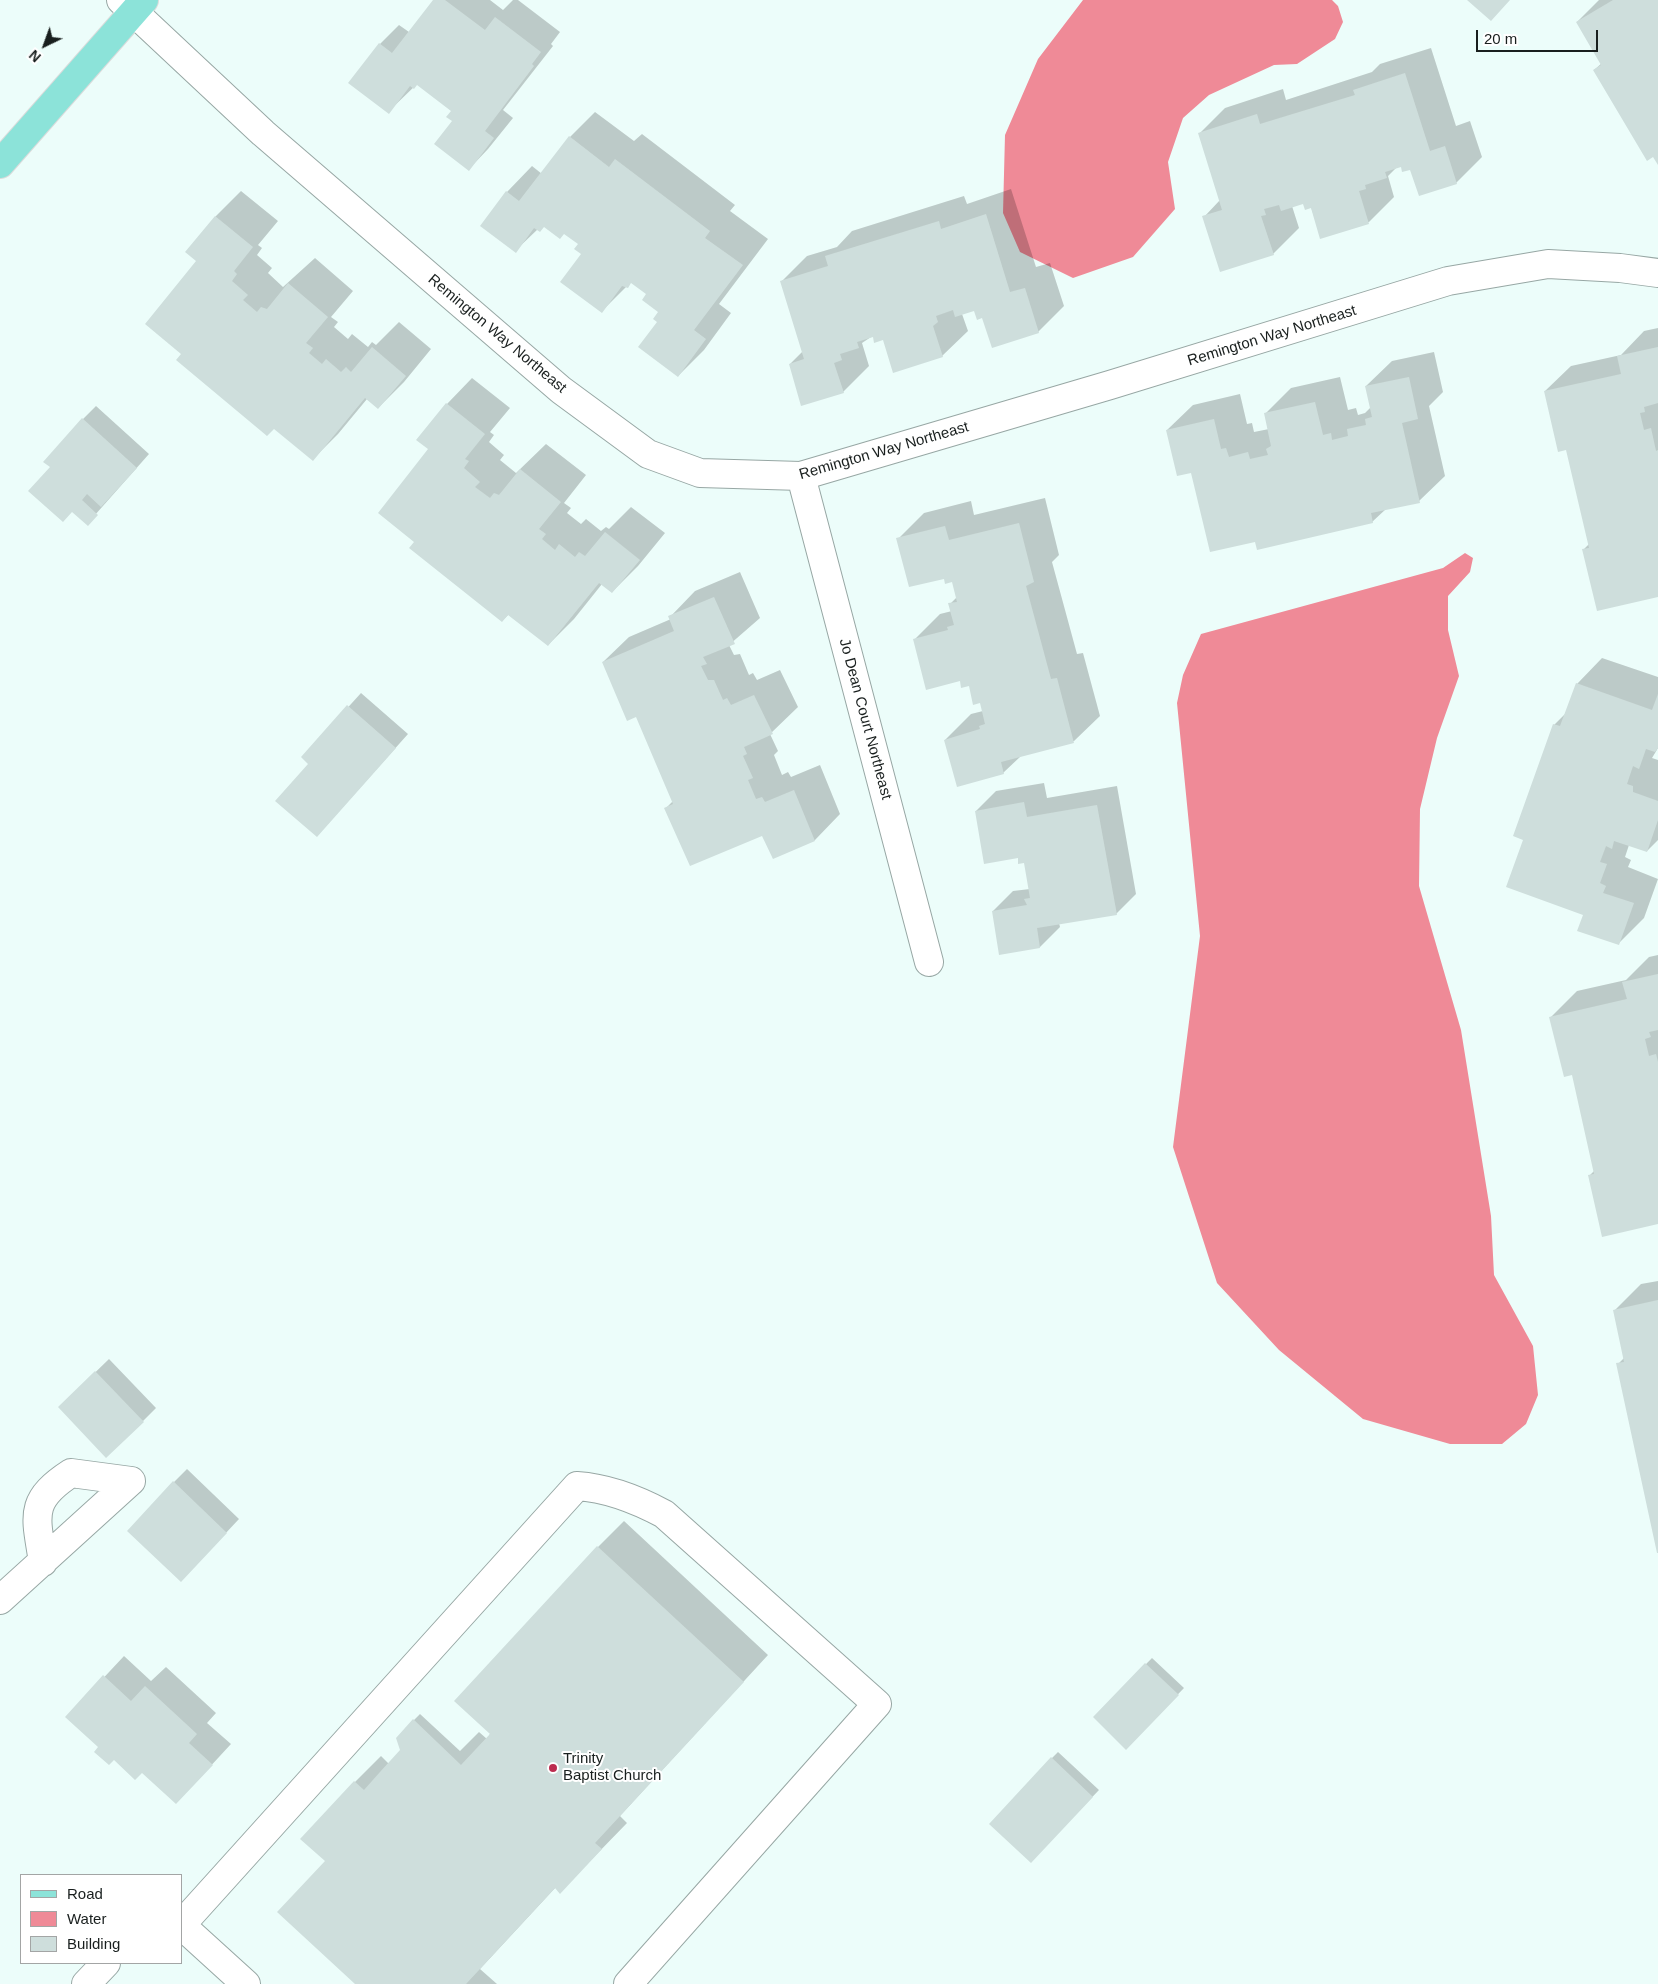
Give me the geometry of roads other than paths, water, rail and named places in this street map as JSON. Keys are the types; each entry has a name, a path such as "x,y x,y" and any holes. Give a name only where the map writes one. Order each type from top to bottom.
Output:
{"main road":[{"path":"0,164 133,4"}],"street":[{"name":"Remington Way Northeast","path":"133,4 300,165 562,390 648,454 700,473 801,476 1110,385 1448,281 1548,264 1620,268 1658,273"},
{"name":"Jo Dean Court Northeast","path":"801,476 929,962"},
{"path":"182,1924 577,1486 600,1488 642,1502 664,1514 877,1704 642,1979"},
{"path":"0,1600 43,1562"},
{"path":"182,1926 246,1984"},
{"path":"86,1984 105,1964"}],"water":[{"path":"1083,0 1332,0 1338,6 1343,22 1335,39 1297,64 1274,65 1209,95 1183,118 1168,162 1175,209 1133,257 1073,278 1020,252 1003,213 1005,135 1038,59"},
{"path":"1465,553 1473,558 1470,572 1448,596 1448,630 1459,676 1437,738 1420,809 1419,886 1461,1030 1491,1216 1494,1275 1533,1346 1538,1395 1526,1424 1502,1444 1450,1444 1363,1419 1279,1350 1217,1283 1173,1147 1200,936 1177,703 1183,675 1201,634 1443,568"}],"place":[{"name":"Trinity Baptist Church","path":"553,1768"}]}
